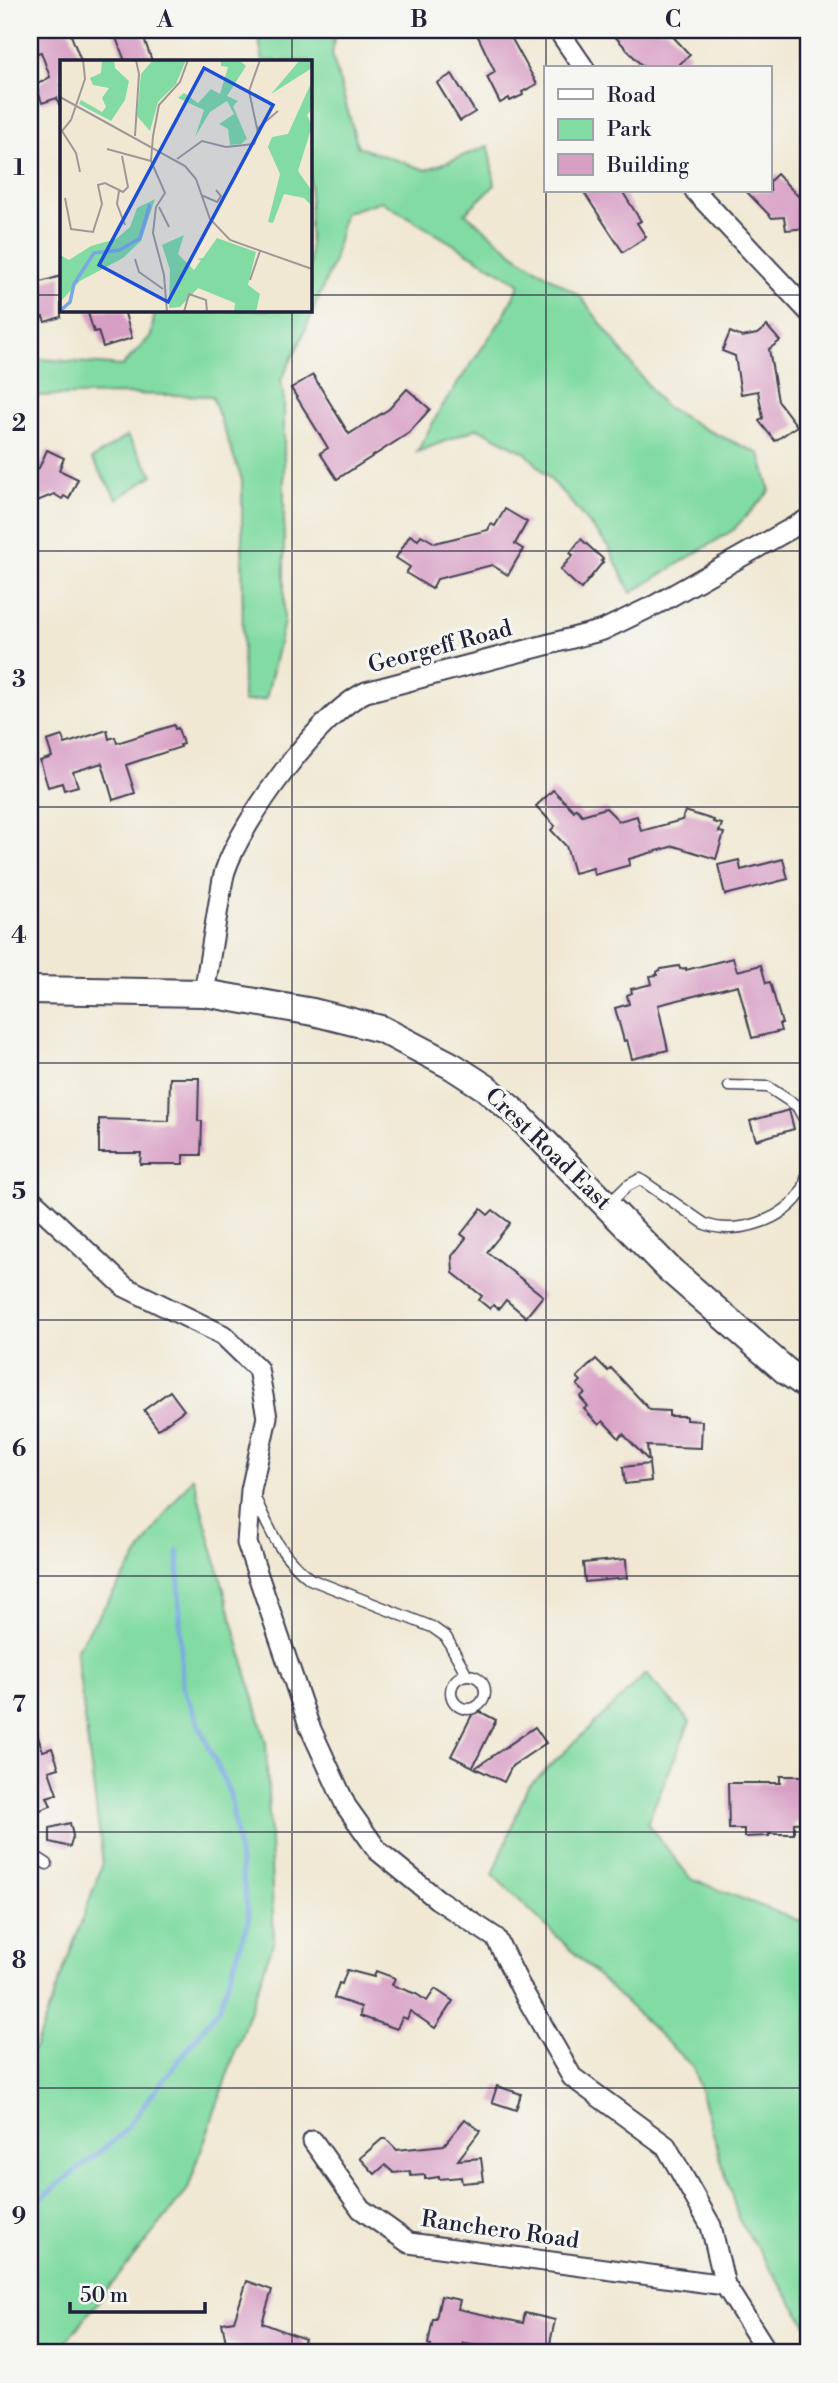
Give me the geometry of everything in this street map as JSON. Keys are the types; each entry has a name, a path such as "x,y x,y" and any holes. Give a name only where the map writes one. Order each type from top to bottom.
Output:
{"street":[{"path":"558,30 583,66"},
{"path":"696,192 808,311"},
{"name":"Georgeff Road","path":"204,993 225,870 250,821 281,776 319,730 353,698 366,692 603,630 657,604 808,519"},
{"name":"Crest Road East","path":"30,990 204,993 313,1012 381,1029 440,1059 486,1088 519,1116 668,1268 786,1371 808,1386"},
{"path":"30,1198 125,1287 223,1335 258,1369 267,1417 251,1490 247,1543 309,1725 346,1806 378,1851 437,1899 496,1938 572,2077 666,2146 711,2226 725,2285 768,2353"},
{"name":"Ranchero Road","path":"313,2141 360,2209 409,2243 725,2285"}],"lane":[{"path":"729,1086 768,1087 797,1106 808,1126"},
{"path":"608,1206 627,1186 640,1179 705,1224 716,1228 736,1228 762,1220 788,1206 803,1188 808,1168"},
{"path":"251,1490 283,1554 297,1568 310,1579 432,1627 446,1637 467,1675"},
{"path":"30,1853 47,1864"}],"green space":[{"path":"257,30 335,30 332,55 358,147 426,170 488,146 495,185 465,213 518,257 580,296 663,405 705,429 760,454 770,491 733,530 631,593 608,546 526,453 478,428 417,452 441,408 502,319 520,284 381,201 344,213 334,261 301,340 281,380 284,400 284,622 266,699 243,702 242,480 212,396 30,396 30,358 122,366 151,336 155,312 312,312 312,60 263,60"},
{"path":"127,436 153,475 117,499 92,459"},
{"path":"193,1477 266,1743 274,1940 188,2189 57,2353 30,2353 30,2052 35,2047 103,1863 76,1650 167,1511"},
{"path":"646,1674 690,1722 647,1823 691,1879 808,1924 808,2327 739,2220 693,2067 493,1875 527,1788"}],"building":[{"path":"40,30 69,30 81,60 60,60 60,104 57,98 42,103 36,85 50,77 41,52 30,55 30,33"},
{"path":"113,30 141,30 152,60 125,60"},
{"path":"475,30 507,30 537,84 522,92 523,95 500,103 487,77 495,72"},
{"path":"609,30 667,30 690,55 677,66 642,66"},
{"path":"452,74 475,112 460,121 437,83"},
{"path":"777,174 798,196 808,187 808,228 786,230 784,217 772,218 747,192 772,192 772,179"},
{"path":"584,192 623,192 641,221 637,223 646,237 623,252"},
{"path":"60,276 61,317 45,322 43,317 30,322 30,285"},
{"path":"88,312 125,312 132,338 103,347 98,331 94,332"},
{"path":"767,326 780,341 769,349 778,401 797,426 775,441 759,421 763,418 758,391 741,394 735,356 722,351 730,332 742,337 757,334"},
{"path":"313,375 349,434 389,409 407,389 430,409 409,433 337,479 320,453 328,448 291,388"},
{"path":"47,450 64,458 59,470 78,479 69,499 64,496 62,499 54,494 30,504 30,471 39,468"},
{"path":"505,509 527,522 515,544 523,549 508,575 492,565 437,579 432,589 406,573 410,567 396,558 410,535 418,540 421,535 435,543 488,530 491,524 495,526"},
{"path":"581,539 603,562 581,589 560,570 573,555 570,553"},
{"path":"174,725 175,729 178,728 183,744 181,747 126,765 135,793 113,800 102,763 73,772 78,786 64,790 62,783 48,787 40,761 52,757 47,741 62,736 65,744 107,730 109,739 115,737 117,743"},
{"path":"553,790 574,811 576,808 582,815 606,808 619,821 637,816 641,831 682,820 685,811 714,820 713,822 722,824 719,832 724,833 716,859 674,846 629,859 630,865 594,875 593,868 574,873 566,846 551,830 555,826 536,806"},
{"path":"783,859 788,879 725,895 718,865 739,860 741,870"},
{"path":"733,958 737,971 761,965 766,983 770,982 782,1024 779,1024 781,1031 752,1038 738,985 658,1005 668,1050 632,1059 615,1008 629,1004 627,995 632,993 631,989 652,984 650,976 657,975 661,969 679,966 680,969 686,970"},
{"path":"170,1078 199,1078 198,1121 202,1121 201,1155 183,1155 183,1164 140,1164 141,1153 99,1153 99,1119 169,1121"},
{"path":"789,1110 794,1129 756,1140 750,1121"},
{"path":"481,1209 488,1215 493,1210 510,1223 487,1252 543,1296 526,1317 506,1300 499,1309 493,1305 490,1309 479,1300 482,1296 453,1273 452,1256 466,1238 461,1234"},
{"path":"596,1359 608,1371 611,1368 650,1410 669,1411 669,1416 686,1416 686,1420 702,1421 701,1448 647,1446 649,1461 623,1434 619,1438 603,1421 599,1425 584,1409 588,1406 580,1397 585,1393 577,1385 581,1381 577,1377"},
{"path":"170,1391 184,1410 158,1429 144,1410"},
{"path":"649,1464 651,1481 625,1484 623,1467"},
{"path":"626,1559 627,1578 585,1582 583,1563"},
{"path":"475,1709 496,1720 473,1767 451,1756"},
{"path":"30,1721 43,1751 52,1748 59,1768 49,1771 57,1794 47,1797 51,1806 30,1814"},
{"path":"535,1727 546,1743 512,1766 504,1782 475,1768"},
{"path":"780,1776 808,1776 808,1822 794,1823 794,1834 744,1837 744,1829 729,1829 728,1783 780,1783"},
{"path":"70,1823 73,1836 70,1847 50,1842 50,1828"},
{"path":"347,1970 374,1977 376,1971 395,1978 392,1985 427,2001 435,1989 453,2001 435,2028 410,2011 407,2019 402,2017 397,2029 360,2016 361,2007 334,1998"},
{"path":"497,2086 521,2094 516,2110 492,2102"},
{"path":"465,2119 480,2131 458,2160 481,2158 484,2181 462,2183 461,2177 425,2179 425,2175 411,2176 410,2171 394,2173 385,2165 375,2174 360,2158 382,2139 386,2139 397,2150 444,2145"},
{"path":"247,2281 272,2290 262,2323 305,2339 300,2353 263,2353 226,2342 222,2323 234,2321"},
{"path":"441,2296 460,2300 458,2309 523,2323 525,2313 555,2320 548,2353 503,2348 502,2351 463,2343 461,2353 429,2353 433,2319 436,2319"}],"waterway":[{"path":"30,2207 121,2135 219,2008 249,1921 230,1794 182,1686 178,1551"}]}
